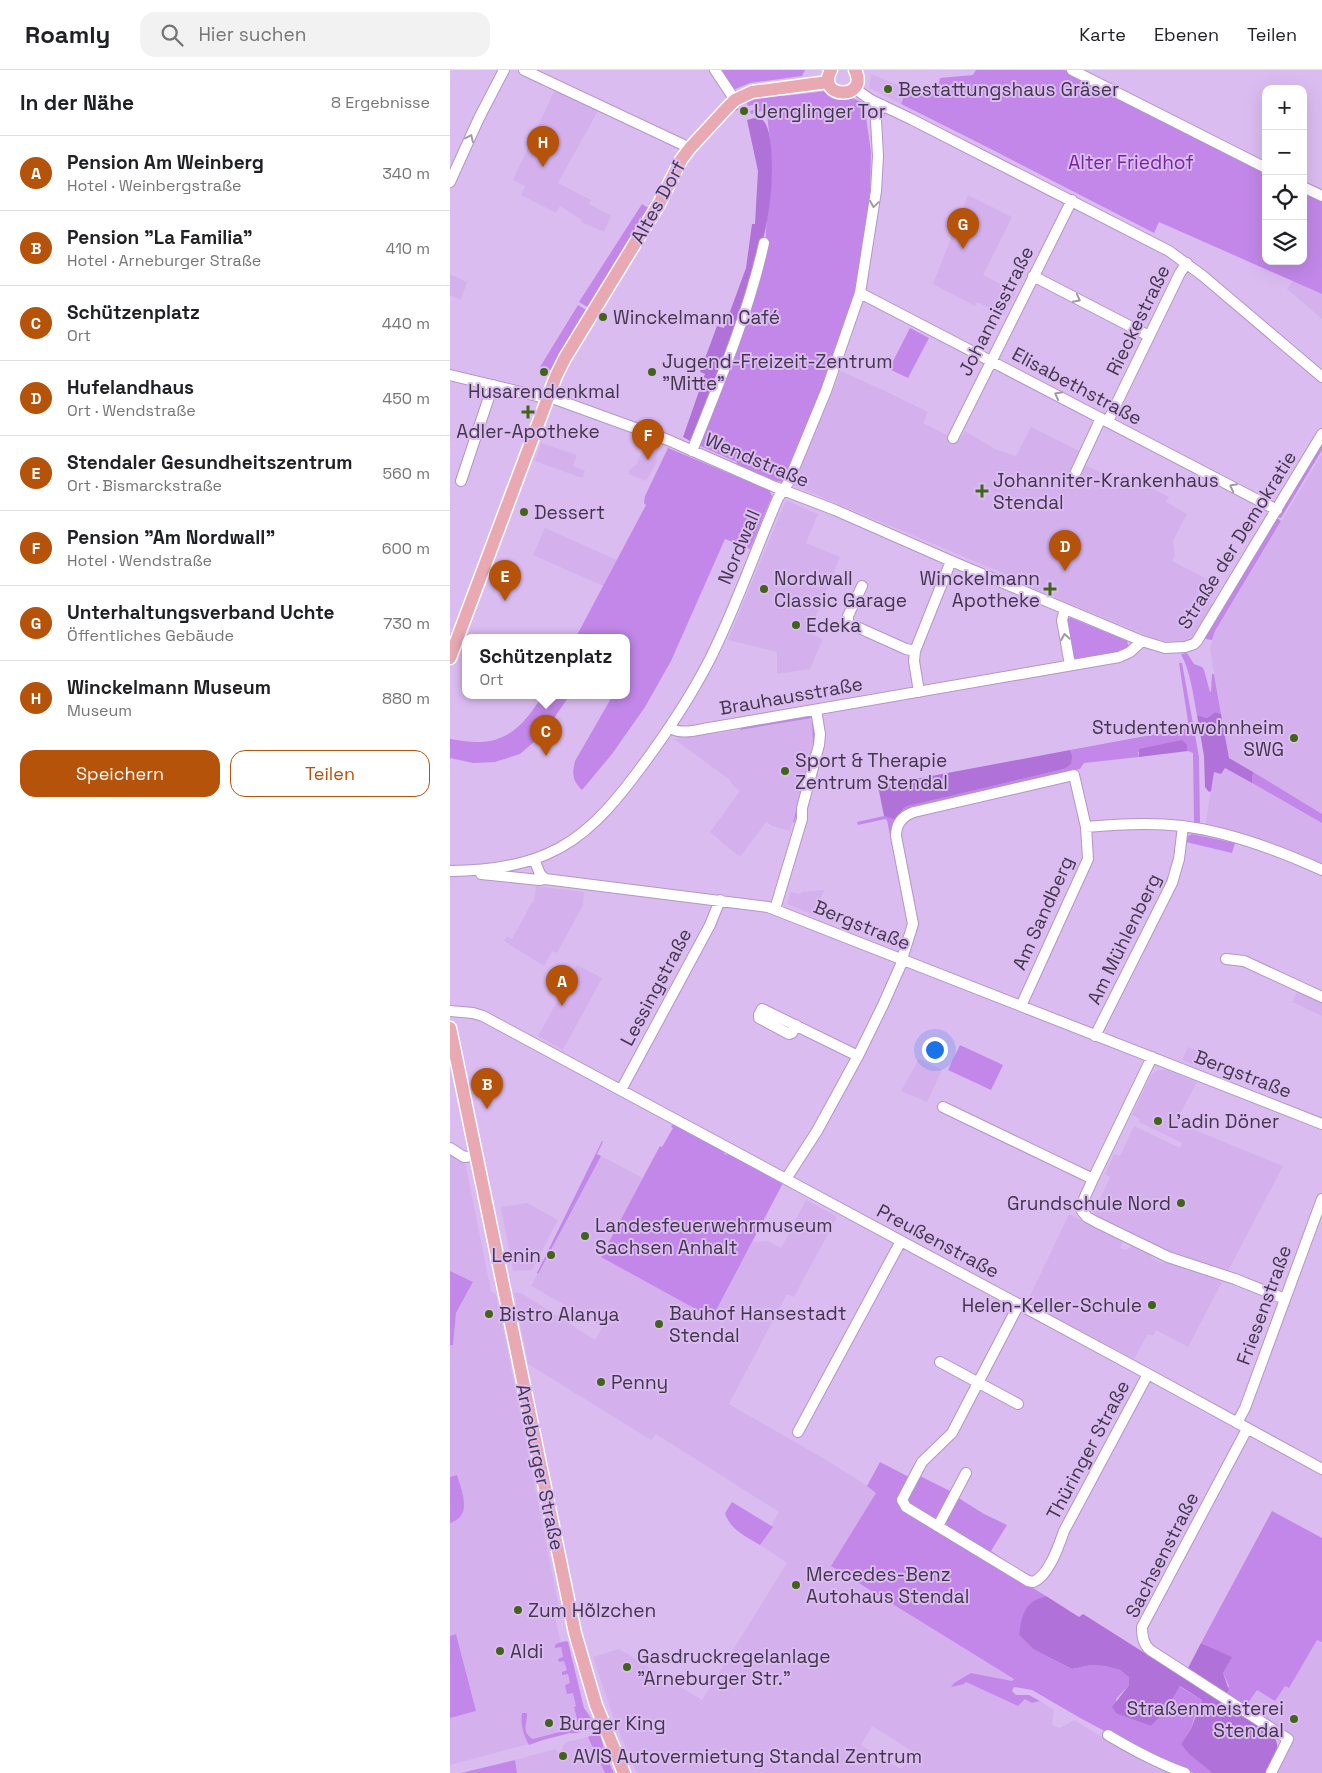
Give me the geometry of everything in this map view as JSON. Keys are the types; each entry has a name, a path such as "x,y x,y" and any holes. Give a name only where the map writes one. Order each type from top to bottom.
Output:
{"main road":[{"path":"830,76 833,90 841,93 850,91 858,80 855,70"},
{"name":"Altes Dorf","path":"451,653 556,376 565,358 660,204 681,160 735,100 756,91 830,76"},
{"name":"Arneburger Straße","path":"450,1028 575,1633 596,1705 624,1773"}],"street":[{"path":"450,182 479,118 504,70"},
{"path":"524,70 690,148"},
{"path":"715,70 735,100"},
{"path":"1072,70 1262,166"},
{"path":"854,88 882,105 1151,241 1186,263 1322,378"},
{"name":"Nordwall","path":"450,871 506,866 534,859 566,844 582,833 616,800 670,728 713,652 826,391 860,293 876,191 878,164 876,120 882,105"},
{"path":"1307,189 1322,196"},
{"name":"Johannisstraße","path":"953,438 1072,200"},
{"path":"692,451 750,300 764,242"},
{"name":"Rieckestraße","path":"1074,476 1108,422 1186,263"},
{"path":"1033,276 1149,336"},
{"name":"Elisabethstraße","path":"860,293 1276,510"},
{"name":"Wendstraße","path":"450,374 548,398 555,398 656,436 1142,641"},
{"path":"461,481 493,385"},
{"name":"Straße der Demokratie","path":"1142,641 1166,648 1185,647 1194,644 1322,434"},
{"path":"919,692 914,662 915,651 951,561"},
{"path":"862,586 848,616 848,623 906,649 915,651"},
{"path":"1065,609 1062,620 1070,665"},
{"name":"Brauhausstraße","path":"670,728 682,732 1119,657 1130,652 1142,641"},
{"path":"775,909 802,819 802,808 819,745 820,734 816,710"},
{"name":"Am Sandberg","path":"903,960 913,924 896,836 898,825 902,819 914,812 1074,775 1086,827 1088,849 1086,865 1020,1006"},
{"path":"1086,827 1147,823 1183,826 1263,846 1322,870"},
{"name":"Am Mühlenberg","path":"1095,1036 1168,894 1176,871 1183,826"},
{"path":"534,859 540,874 545,879"},
{"name":"Bergstraße","path":"473,870 482,874 545,879 761,905 775,909 1322,1124"},
{"name":"Lessingstraße","path":"621,1090 710,924 720,900"},
{"path":"1226,959 1244,961 1322,997"},
{"path":"786,1179 817,1131 858,1056 884,1005 903,960"},
{"name":"Preußenstraße","path":"450,1011 478,1014 1322,1469"},
{"path":"796,1025 858,1056"},
{"path":"1152,1058 1094,1179 1082,1206 1082,1212 1086,1217 1168,1258 1235,1279 1285,1299"},
{"path":"943,1107 1094,1179"},
{"path":"450,1148 464,1157 476,1156"},
{"name":"Friesenstraße","path":"1238,1423 1322,1199"},
{"path":"798,1432 901,1241"},
{"path":"966,1474 938,1526 906,1507 902,1500 922,1462 952,1433 1019,1304"},
{"path":"940,1362 1018,1404"},
{"name":"Thüringer Straße","path":"938,1526 1028,1581 1033,1582 1042,1576 1148,1374"},
{"name":"Sachsenstraße","path":"1247,1429 1142,1627 1142,1636 1150,1650 1288,1739 1271,1773"},
{"path":"1108,1735 1137,1753 1185,1773"}],"shaded area":[{"path":"871,74 898,85 908,86 901,104 869,88"},
{"path":"555,89 599,109 558,183 591,200 589,204 611,216 604,232 581,222 582,220 560,206 556,213 521,195 525,186 513,180"},
{"path":"758,117 766,125 771,147 771,196 767,221 748,293 692,442 683,437 705,374 700,372 717,326 724,328 746,268 752,224 755,224 758,171 747,120"},
{"path":"968,195 1012,217 983,275 1016,292 1004,315 977,302 975,306 933,284"},
{"path":"450,274 467,282 461,300 450,295"},
{"path":"1293,281 1322,294 1322,319 1287,289"},
{"name":"Johanniter-Krankenhaus Stendal","path":"841,371 928,412 923,423 959,441 965,431 995,449 1016,456 1031,427 1079,451 1070,469 1080,474 1085,465 1119,481 1123,473 1169,497 1166,502 1187,514 1173,541 1175,556 1172,561 1219,585 1210,602 1213,604 1195,635 1186,642 1175,642 1164,641 1146,635 1036,590 1031,584 1031,579 1020,574 1017,579 793,485"},
{"path":"647,439 661,444 656,457 657,462 646,481 628,474 630,469 637,464"},
{"path":"541,443 577,455 573,466 585,471 582,478 535,461"},
{"path":"1322,454 1322,814 1229,758 1210,649 1215,631"},
{"path":"786,500 818,514 806,543 840,557 809,633 823,639 810,669 777,674 777,652 728,640"},
{"path":"545,528 617,560 603,586 533,555"},
{"path":"1215,712 1221,714 1229,758 1253,772 1252,783 1225,768 1221,774 1214,772 1211,791 1209,792 1205,787 1204,756 1197,715 1207,718"},
{"path":"812,718 813,747 790,831 772,826 766,822 741,856 736,854 710,832 740,791 733,786 730,780 674,739"},
{"path":"1182,740 1187,745 1188,751 1139,757 1139,749"},
{"path":"1070,750 1072,755 1071,764 1064,769 908,806 895,819 884,816 878,786"},
{"path":"1225,768 1322,823 1322,866 1205,827 1214,771"},
{"path":"536,886 584,892 583,905 557,953 552,951 544,966 504,941 507,936 512,939 532,902 534,902"},
{"path":"824,890 814,915 787,904 790,892 800,894 801,892"},
{"path":"577,965 602,978 563,1050 538,1036"},
{"path":"1298,990 1322,1001 1322,1016 1292,1002"},
{"path":"1188,1047 1206,1054 1201,1068 1182,1060"},
{"path":"919,1059 942,1070 927,1102 901,1091"},
{"name":"Grundschule Nord","path":"1164,1069 1197,1082 1180,1114 1193,1120 1190,1128 1283,1166 1227,1273 1182,1258 1096,1216 1094,1212 1110,1177 1105,1174 1114,1154 1120,1156 1134,1126 1180,1148 1182,1143 1139,1122 1140,1119 1132,1115 1151,1075 1156,1071"},
{"path":"450,1152 465,1161 491,1291 496,1294 501,1317 560,1612 554,1614 572,1687 584,1726 529,1741 529,1744 450,1765 450,1718 476,1711 456,1634 450,1636 450,1345 453,1345 456,1313 473,1283 450,1271"},
{"path":"601,1156 643,1178 601,1257 711,1317 753,1241 768,1241 781,1248 806,1200 837,1217 794,1297 787,1294 729,1404 828,1461 877,1492 831,1566 1014,1679 1013,1681 971,1673 966,1682 1018,1706 1025,1699 1032,1703 1040,1701 1054,1710 1052,1725 1060,1728 1074,1720 1154,1768 1172,1773 637,1773 616,1725 593,1657 619,1649 702,1700 787,1563 760,1545 779,1512 656,1434 651,1440 528,1364 514,1292 521,1293 595,1340 603,1326 531,1286","holes":["872,1726 912,1751 901,1769 861,1745"]},
{"path":"527,1203 558,1220 532,1270 513,1271 501,1207"},
{"name":"Helen-Keller-Schule","path":"1069,1214 1123,1241 1120,1248 1126,1250 1133,1245 1163,1263 1168,1262 1223,1280 1188,1347 1156,1330 1153,1336 1148,1334 1134,1359 1027,1302"},
{"path":"1046,1596 1079,1617 1083,1614 1271,1733 1277,1743 1277,1748 1267,1773 1212,1773 1188,1752 1181,1744 1191,1729 1202,1700 1180,1686 1163,1714 1151,1726 1117,1714 1112,1707 1129,1685 1129,1677 1120,1670 1091,1665 1072,1669 1033,1649 1019,1635 1021,1621 1025,1610 1033,1602"},
{"name":"Straßenmeisterei Stendal","path":"1317,1640 1322,1642 1322,1773 1275,1773 1289,1745 1246,1706 1257,1690 1275,1701 1285,1685 1288,1688"},
{"path":"1201,1643 1232,1657 1223,1673 1229,1690 1226,1693 1188,1668"},
{"name":"AVIS Autovermietung Standal Zentrum","path":"588,1737 605,1773 517,1773 515,1760 556,1749 557,1752 562,1751 566,1742"}],"green space":[{"path":"718,70 805,70 802,76 750,83 733,90"},
{"name":"Alter Friedhof","path":"976,70 1064,70 1262,170 1262,265 1307,265 1307,193 1322,200 1322,294 1159,222 1154,233 901,104 908,86 938,88 940,78 973,75"},
{"path":"826,91 839,98 852,98 864,103 871,152 870,192 862,270 824,387 782,482 736,464 737,462 698,445 766,243 772,167 767,115 762,111 751,114 750,111 760,108 756,104 748,106 747,103 737,107 738,110 731,112 741,103 761,96 782,94 783,96"},
{"path":"642,204 650,209 589,308 579,302"},
{"path":"578,305 588,311 551,371 540,367"},
{"path":"910,328 929,338 908,378 889,369"},
{"path":"1322,443 1322,450 1281,518 1278,517"},
{"path":"668,448 769,490 772,496 750,549 725,539 671,661 645,707 612,754 582,790 574,777 575,761 611,699 630,699 630,634 578,634 646,505 644,503 645,496"},
{"path":"1277,518 1281,521 1215,631 1212,640 1206,639 1204,637"},
{"path":"1068,618 1127,641 1129,647 1125,651 1077,660 1072,655 1066,620"},
{"path":"1187,653 1194,664 1202,667 1204,670 1210,692 1212,674 1214,674 1221,714 1215,712 1207,718 1197,715 1189,676 1181,654"},
{"path":"1179,663 1182,663 1199,757 1200,824 1194,823 1193,753 1188,751 1187,745 1138,752 1139,757 1084,763 1080,769 906,809 899,816 895,850 893,850 887,820 858,825 857,822 884,816 897,817 908,806 1064,769 1072,755 1070,750 1189,728"},
{"path":"540,699 567,699 543,734 520,754 495,762 473,763 450,758 450,739 477,742 499,738 516,728"},
{"path":"808,715 814,719 816,745 794,823 813,747 812,718 740,730 742,726"},
{"path":"1253,772 1322,814 1322,823 1252,783"},
{"path":"1192,834 1235,843 1232,853 1186,842 1188,836"},
{"path":"960,1045 1003,1065 991,1090 948,1070"},
{"path":"673,1124 724,1151 726,1155 728,1153 783,1183 712,1318 601,1257 660,1146 662,1147 673,1128 671,1127"},
{"path":"602,1141 597,1154 601,1156 538,1274 537,1273"},
{"path":"450,1271 473,1282 456,1313 453,1345 450,1345"},
{"path":"880,1462 909,1477 901,1508 1046,1596 1029,1606 1022,1621 1019,1635 1033,1649 1072,1669 1091,1665 1105,1666 1120,1670 1130,1677 1129,1685 1116,1699 1117,1714 1151,1726 1163,1714 1179,1686 1202,1700 1197,1708 1191,1729 1181,1744 1212,1773 1194,1773 1163,1762 1032,1690 1014,1687 1012,1691 1016,1695 1029,1695 1040,1701 1032,1703 1025,1699 1018,1706 966,1682 951,1687 954,1683 971,1673 1012,1681 1014,1679 831,1566 876,1493 867,1486"},
{"path":"457,1475 463,1496 464,1509 462,1515 457,1520 450,1523 450,1477"},
{"path":"920,1476 950,1491 951,1494 937,1517 933,1519 908,1504 907,1496"},
{"path":"957,1497 984,1514 1007,1525 991,1551 1006,1561 1005,1563 946,1527 947,1519 945,1518"},
{"path":"732,1502 773,1527 760,1545 740,1532 727,1519 725,1513"},
{"path":"1272,1511 1322,1538 1322,1642 1317,1640 1289,1688 1285,1686 1275,1701 1257,1690 1246,1706 1226,1693 1229,1686 1223,1673 1231,1657 1201,1643"},
{"path":"456,1634 476,1711 450,1718 450,1636"},
{"path":"568,1642 584,1708 596,1725 584,1731 570,1733 529,1745 523,1730 522,1713 527,1713 525,1727 529,1736 533,1739 579,1727 573,1693 567,1694 565,1685 570,1683 568,1674 562,1675 562,1672 567,1670 564,1661 559,1662 558,1659 563,1657 561,1647 555,1648 555,1645 558,1643"},
{"path":"600,1734 607,1759 614,1773 605,1773 588,1737"},
{"path":"515,1760 517,1773 461,1773"}],"place":[{"name":"Bestattungshaus Gräser","path":"888,89"},
{"name":"Uenglinger Tor","path":"744,111"},
{"name":"Winckelmann Museum","path":"543,167"},
{"name":"Unterhaltungsverband Uchte","path":"963,249"},
{"name":"Winckelmann Café","path":"603,317"},
{"name":"Husarendenkmal","path":"544,372"},
{"name":"Jugend-Freizeit-Zentrum \"Mitte\"","path":"652,372"},
{"name":"Adler-Apotheke","path":"528,412"},
{"name":"Pension \"Am Nordwall\"","path":"648,460"},
{"name":"Johanniter-Krankenhaus Stendal","path":"982,491"},
{"name":"Dessert","path":"524,512"},
{"name":"Hufelandhaus","path":"1065,571"},
{"name":"Nordwall Classic Garage","path":"764,589"},
{"name":"Winckelmann Apotheke","path":"1050,589"},
{"name":"Stendaler Gesundheitszentrum","path":"505,601"},
{"name":"Edeka","path":"796,625"},
{"name":"Studentenwohnheim SWG","path":"1294,738"},
{"name":"Schützenplatz","path":"546,756"},
{"name":"Sport & Therapie Zentrum Stendal","path":"785,771"},
{"name":"Pension Am Weinberg","path":"562,1006"},
{"name":"Pension \"La Familia\"","path":"487,1109"},
{"name":"L'adin Döner","path":"1158,1121"},
{"name":"Grundschule Nord","path":"1181,1203"},
{"name":"Landesfeuerwehrmuseum Sachsen Anhalt","path":"585,1236"},
{"name":"Lenin","path":"551,1255"},
{"name":"Helen-Keller-Schule","path":"1152,1305"},
{"name":"Bistro Alanya","path":"489,1314"},
{"name":"Bauhof Hansestadt Stendal","path":"659,1324"},
{"name":"Penny","path":"601,1382"},
{"name":"Mercedes-Benz Autohaus Stendal","path":"796,1585"},
{"name":"Zum Hõlzchen","path":"518,1610"},
{"name":"Aldi","path":"500,1651"},
{"name":"Gasdruckregelanlage \"Arneburger Str.\"","path":"627,1667"},
{"name":"Straßenmeisterei Stendal","path":"1294,1719"},
{"name":"Burger King","path":"549,1723"},
{"name":"AVIS Autovermietung Standal Zentrum","path":"563,1756"}]}
